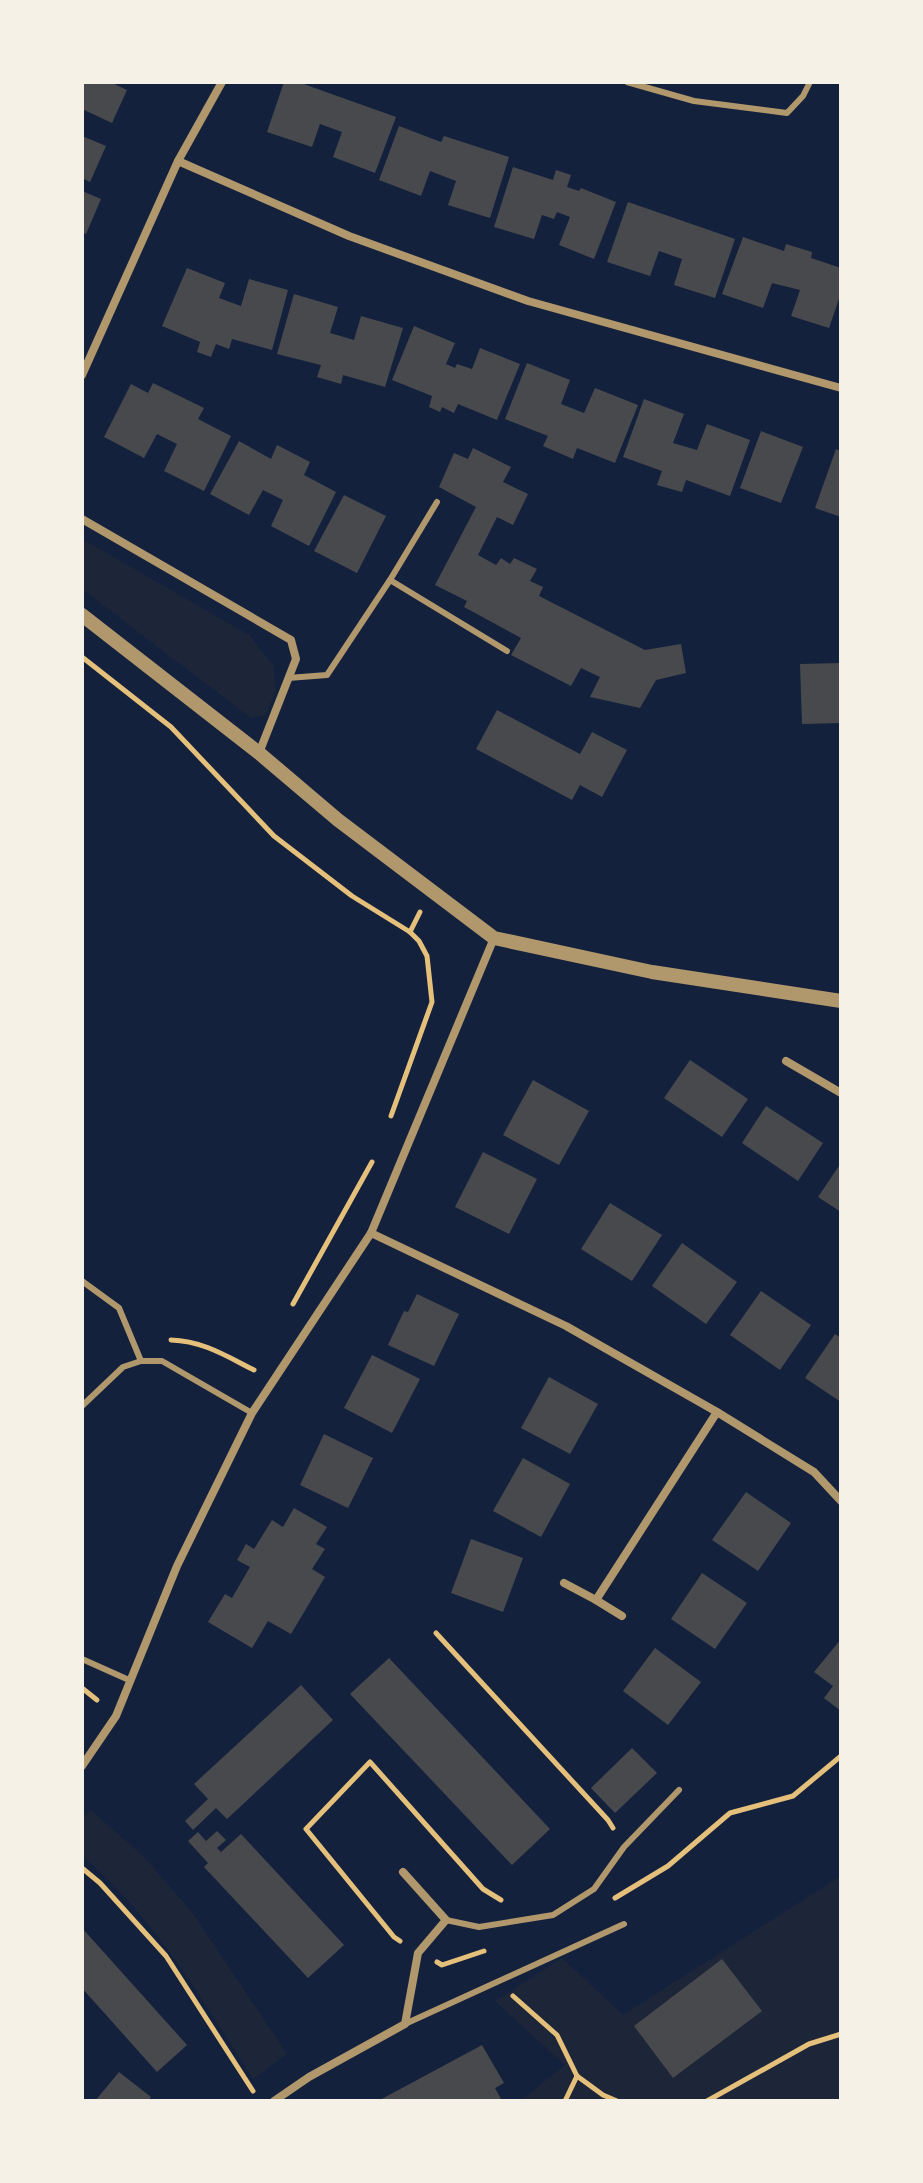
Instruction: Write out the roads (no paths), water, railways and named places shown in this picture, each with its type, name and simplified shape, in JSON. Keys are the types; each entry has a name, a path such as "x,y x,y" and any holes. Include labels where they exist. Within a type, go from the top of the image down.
{"street":[{"path":"82,375 178,161 222,82"},
{"path":"178,161 349,236 528,301 841,388"},
{"path":"82,519 291,640 296,659 259,753"},
{"path":"82,615 259,753 338,820 494,938 652,972 841,1001"},
{"path":"82,1766 116,1716 177,1566 252,1413 371,1233 494,938"},
{"path":"786,1061 841,1093"},
{"path":"371,1233 566,1326 717,1412 814,1472 841,1501"},
{"path":"596,1600 717,1412"},
{"path":"564,1583 622,1616"},
{"path":"274,2101 309,2077 405,2024 418,1953 446,1920 403,1872"}],"lane":[{"path":"627,82 694,101 787,113 803,96 810,82"},
{"path":"288,678 327,675 437,502"},
{"path":"390,580 507,651"},
{"path":"82,1281 119,1308 141,1361"},
{"path":"82,1406 123,1367 141,1361 162,1361 252,1413"},
{"path":"82,1659 129,1680"},
{"path":"446,1920 479,1927 553,1915 594,1889 624,1847 679,1790"},
{"path":"405,2024 624,1924"}]}
